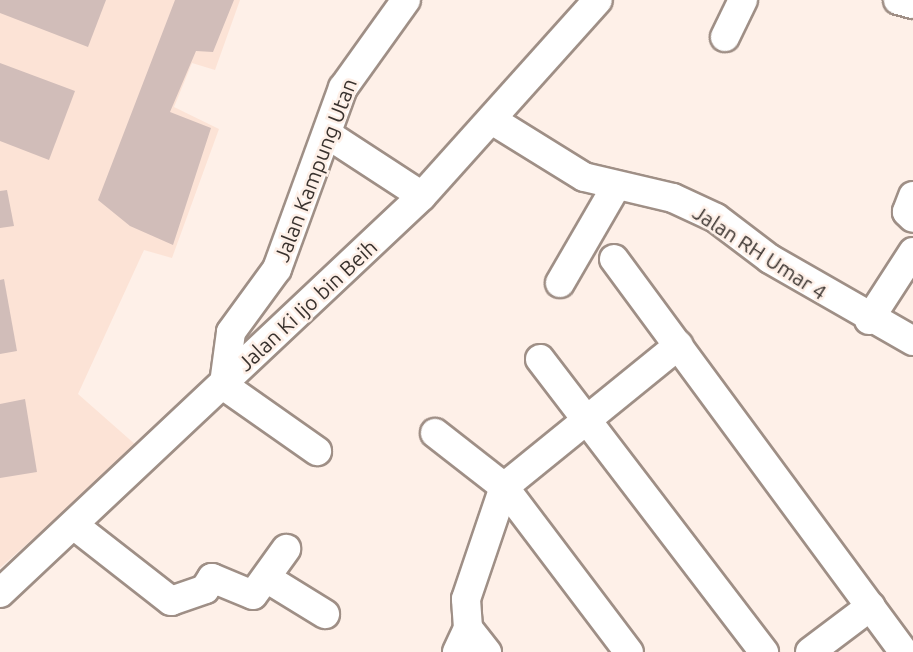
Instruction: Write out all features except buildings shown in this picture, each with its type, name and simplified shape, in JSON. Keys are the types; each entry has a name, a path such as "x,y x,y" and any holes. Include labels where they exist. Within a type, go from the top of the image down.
{"street":[{"name":"Jalan Kampung Utan","path":"223,384 231,332 277,269 352,71 387,33 406,0"},
{"name":"Jalan Ki Ijo bin Beih","path":"0,593 75,526 422,196 598,0"},
{"path":"725,37 743,0"},
{"path":"898,0 913,4"},
{"name":"Jalan RH Umar 4","path":"492,120 556,164 615,188 673,198 716,218 770,259 869,320 913,341"},
{"path":"327,134 422,196"},
{"path":"560,283 615,188"},
{"path":"913,195 906,212 913,218"},
{"path":"869,320 913,252"},
{"path":"614,259 904,652"},
{"path":"487,652 463,640 466,599 504,487 679,345"},
{"path":"540,359 764,652"},
{"path":"223,384 317,451"},
{"path":"436,433 504,487 629,652"},
{"path":"75,526 171,601 205,589 212,578 253,595 268,579 286,549"},
{"path":"268,579 325,614"},
{"path":"810,652 871,606"}],"shaded area":[{"path":"0,0 240,0 215,70 192,63 174,107 219,129 172,258 144,250 78,394 137,446 0,568"}]}
